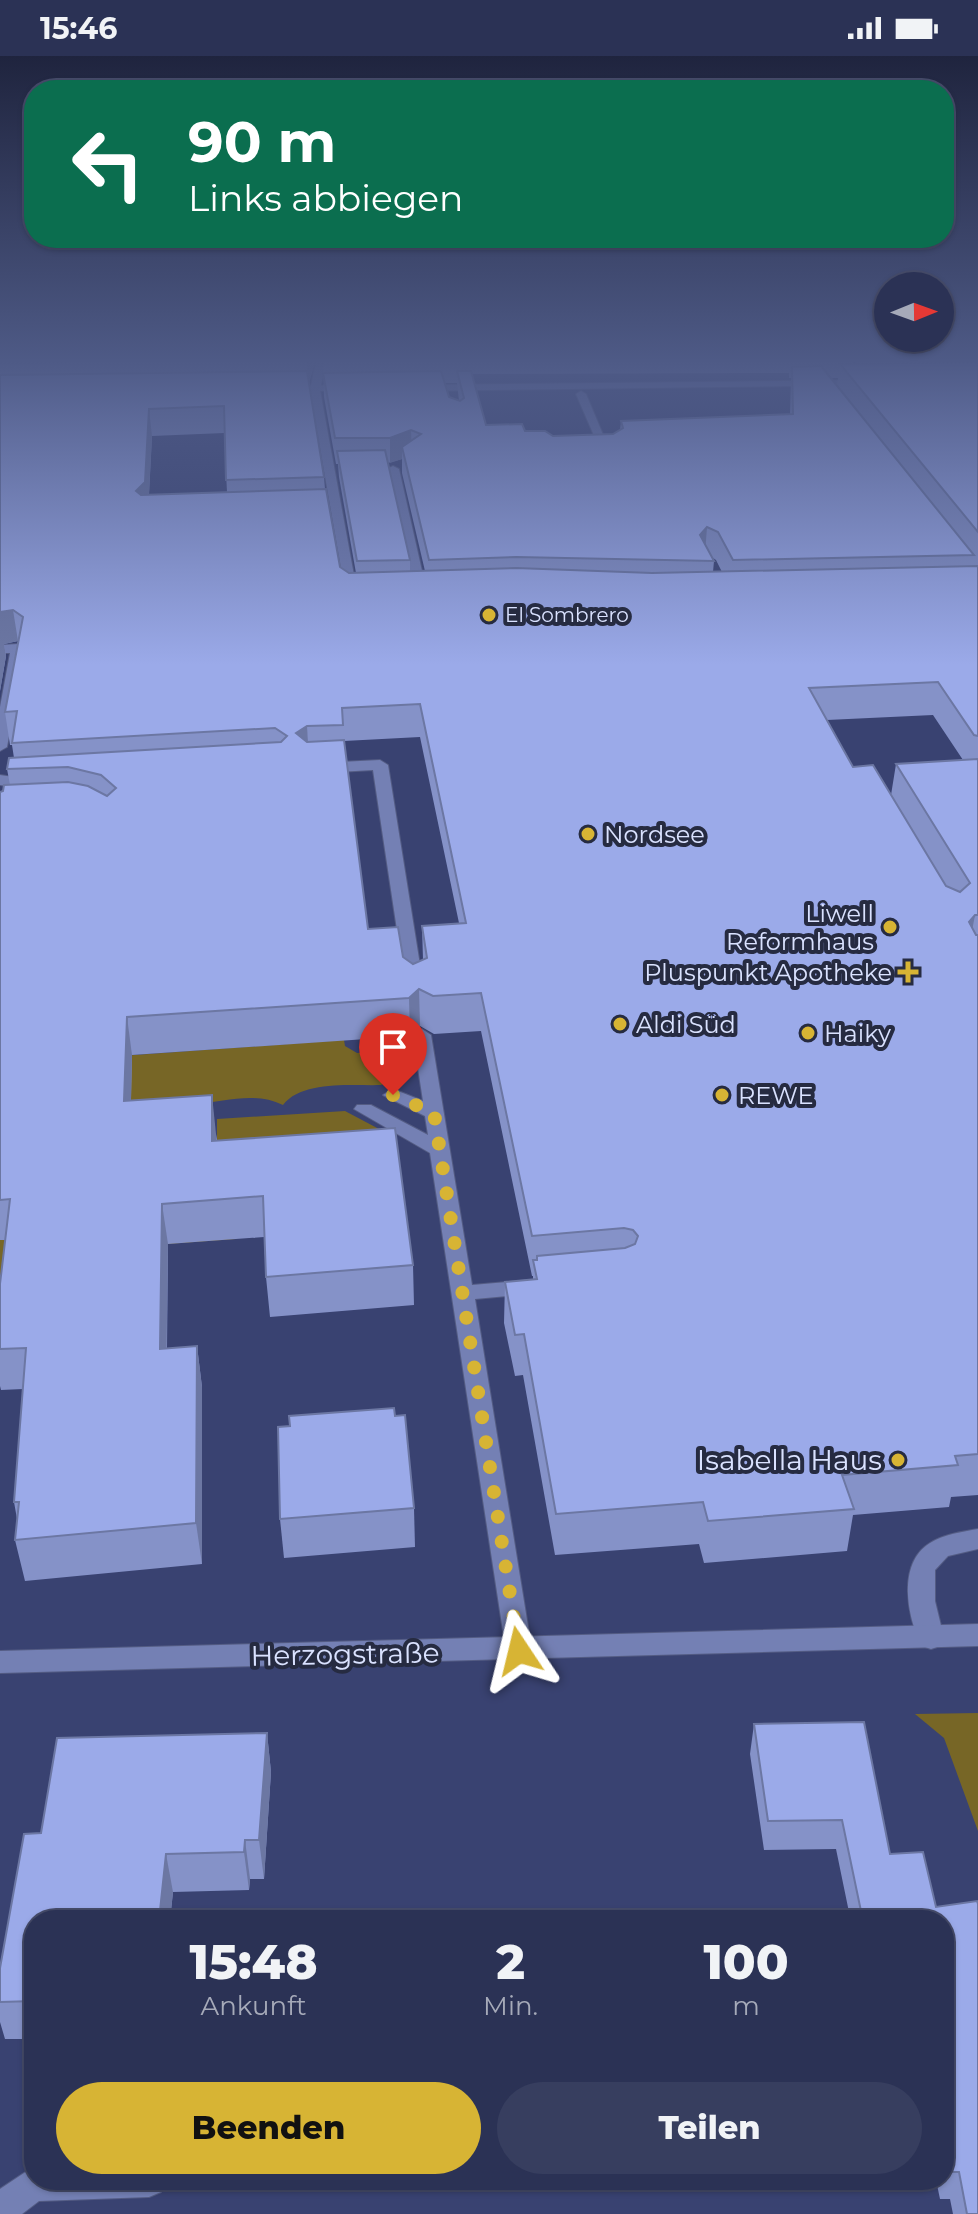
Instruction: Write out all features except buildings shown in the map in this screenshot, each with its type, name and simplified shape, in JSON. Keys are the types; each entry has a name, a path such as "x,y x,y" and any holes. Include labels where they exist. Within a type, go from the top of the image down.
{"street":[{"path":"333,463 337,511 357,596"},
{"path":"392,468 414,594 436,593"},
{"path":"323,512 337,511"},
{"path":"0,649 18,648 0,747"},
{"path":"309,768 380,765 416,994"},
{"path":"0,780 21,786 51,784"},
{"path":"422,1035 519,1651"},
{"path":"393,1095 434,1113"},
{"path":"364,1109 440,1150"},
{"path":"463,1293 549,1285"},
{"path":"931,1638 918,1593 924,1563 944,1546 978,1539"},
{"name":"Herzogstraße","path":"0,1662 519,1651 978,1635"},
{"path":"0,2210 25,2190"}],"shaded area":[{"path":"344,1040 345,1046 357,1053 386,1051 389,1081 381,1085 315,1088 302,1091 283,1105 261,1099 239,1098 187,1105 130,1106 121,1056"},
{"path":"345,1111 396,1138 394,1149 236,1239 15,1255 0,1362 0,1240 217,1172 217,1119"},
{"path":"978,1713 978,1831 944,1738 915,1714"}],"place":[{"name":"El Sombrero","path":"489,615"},
{"name":"Nordsee","path":"588,834"},
{"name":"Liwell Reformhaus","path":"890,927"},
{"name":"Pluspunkt Apotheke","path":"908,972"},
{"name":"Aldi Süd","path":"620,1024"},
{"name":"Haiky","path":"808,1033"},
{"name":"REWE","path":"722,1095"},
{"name":"Isabella Haus","path":"898,1460"}],"route":[{"path":"393,1095 434,1113 519,1651"}]}
